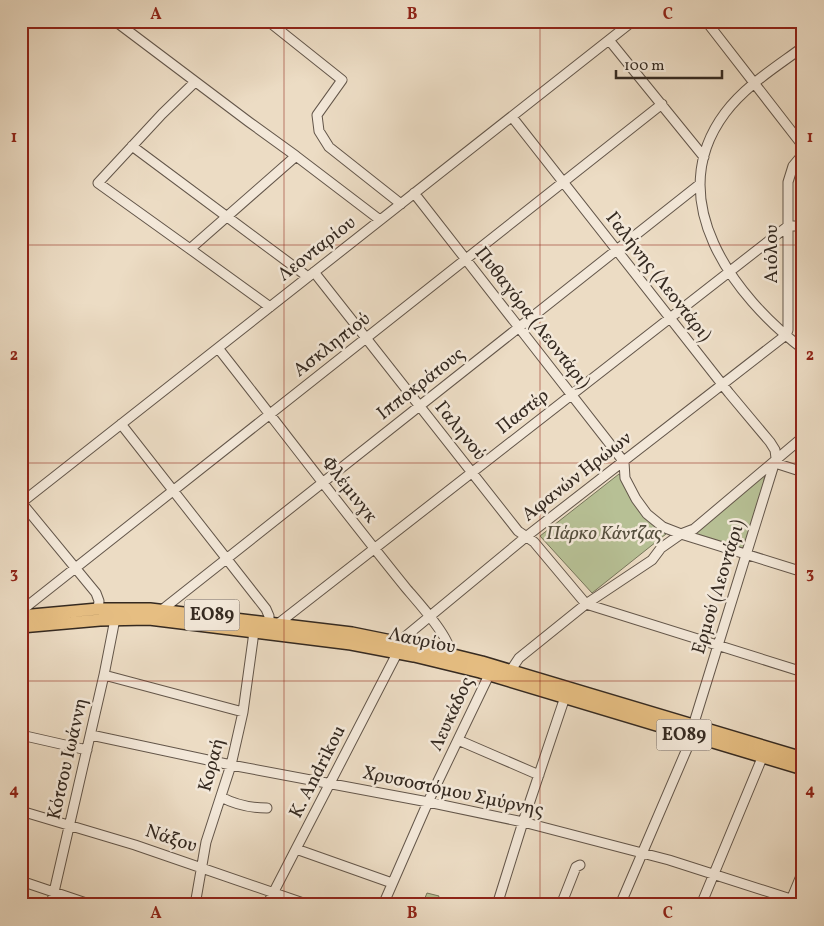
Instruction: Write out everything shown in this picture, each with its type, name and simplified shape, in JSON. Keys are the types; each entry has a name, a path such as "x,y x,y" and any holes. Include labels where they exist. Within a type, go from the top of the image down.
{"main road":[{"name":"Λαυρίου","path":"21,616 133,608 352,633 489,675 566,693 693,731 803,758"},
{"name":"Λαυρίου","path":"21,626 115,619 160,620 351,644 450,653 511,670 566,693"},
{"name":"Λαυρίου","path":"693,731 762,758 803,769"}],"street":[{"path":"115,21 380,220"},
{"path":"268,21 342,80 317,115 319,131 329,146 401,204"},
{"name":"Λεονταρίου","path":"21,503 609,40 623,24 634,21"},
{"path":"706,21 803,146"},
{"path":"609,40 704,158"},
{"path":"803,46 754,84 734,103 721,119 704,158 700,184 706,224 715,248 729,272 755,304 803,350"},
{"path":"196,82 98,183 270,307"},
{"name":"Ασκληπιού","path":"21,611 662,104"},
{"name":"Γαλήνης (Λεοντάρι)","path":"512,117 770,442 774,450 775,461"},
{"name":"Γαληνού","path":"132,146 227,218 311,275 367,338 518,531 534,542 586,604"},
{"name":"Αιόλου","path":"786,335 788,330 789,176 793,166 803,154"},
{"path":"190,249 296,156"},
{"name":"Ιπποκράτους","path":"163,610 700,184"},
{"name":"Πυθαγόρα (Λεοντάρι)","path":"414,193 624,462"},
{"path":"788,226 803,226"},
{"name":"Παστέρ","path":"274,623 374,549 788,226"},
{"name":"Αφανών Ηρώων","path":"400,648 406,636 527,536 786,335"},
{"name":"Φλέμινγκ","path":"218,348 374,549 429,616 449,644 450,653"},
{"path":"121,424 227,558 274,623"},
{"path":"511,670 519,658 586,604 652,560 661,548 681,534 694,529 803,437"},
{"path":"775,461 803,472"},
{"name":"Ερμού (Λεοντάρι)","path":"620,905 693,731 775,461"},
{"path":"624,462 625,478 636,500 647,514 663,527 803,572"},
{"path":"21,503 96,593 99,601 98,609"},
{"path":"586,604 803,672"},
{"name":"Κότσου Ιωάννη","path":"51,905 115,619"},
{"name":"Κοραή","path":"195,905 206,842 231,765 242,712 254,632"},
{"name":"K. Andrikou","path":"267,905 400,648"},
{"path":"104,675 242,712"},
{"name":"Λευκάδος","path":"383,905 428,802 489,675"},
{"path":"497,905 566,693"},
{"path":"21,735 87,750"},
{"name":"Χρυσοστόμου Σμύρνης","path":"90,735 231,765 523,822 643,853 803,903"},
{"path":"458,740 539,775"},
{"path":"701,905 762,758"},
{"path":"220,797 246,806 267,808"},
{"name":"Νάξου","path":"21,811 202,866 308,905"},
{"path":"296,849 392,883"},
{"path":"561,905 576,867 580,865"},
{"path":"790,900 803,871"},
{"path":"21,880 92,905"}],"green space":[{"path":"765,473 762,496 746,551 686,531"},
{"name":"Πάρκο Κάντζας","path":"619,474 666,534 592,593 540,536"},
{"path":"427,893 439,896 436,905 422,905"}]}
